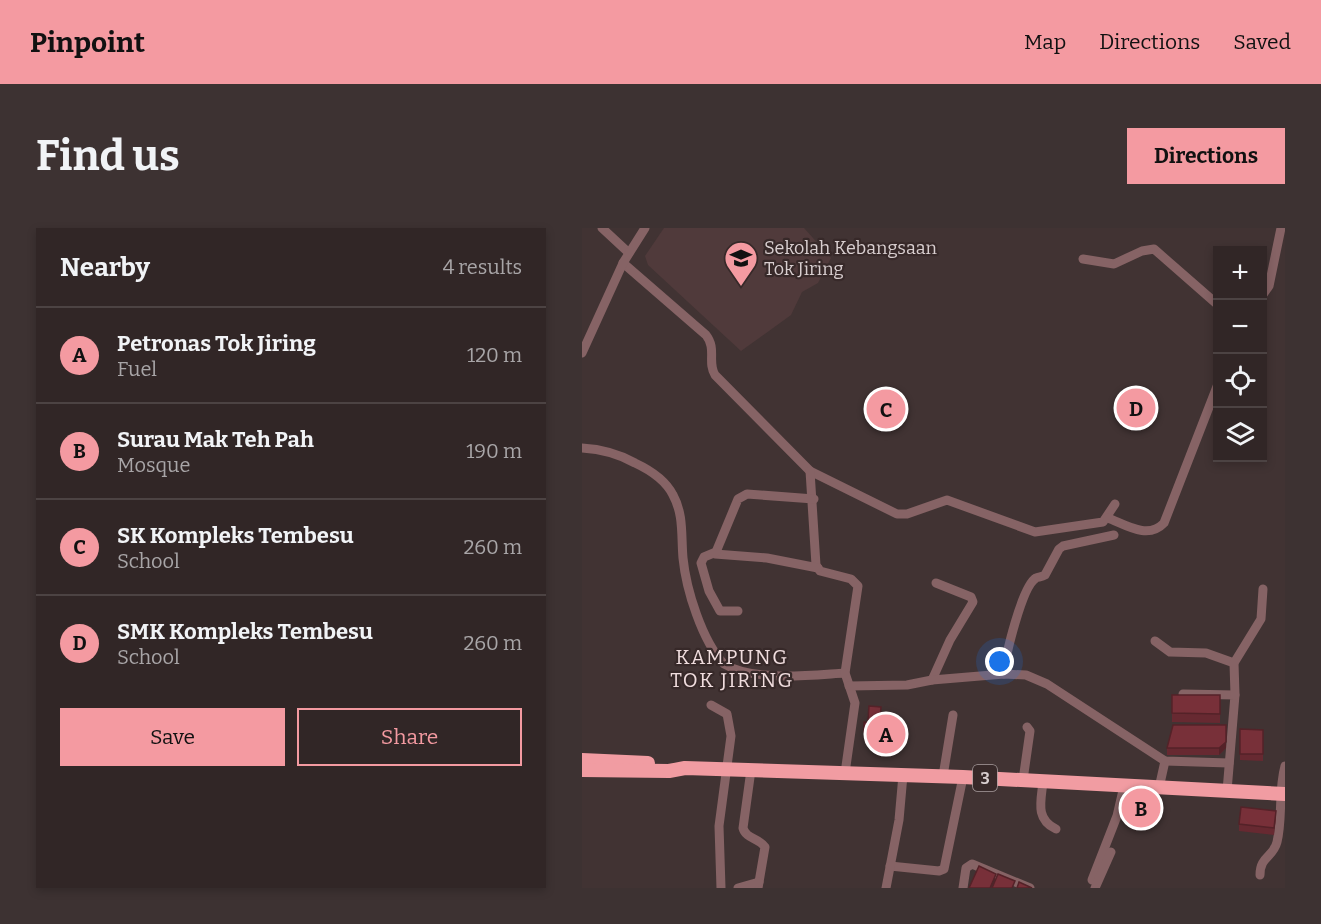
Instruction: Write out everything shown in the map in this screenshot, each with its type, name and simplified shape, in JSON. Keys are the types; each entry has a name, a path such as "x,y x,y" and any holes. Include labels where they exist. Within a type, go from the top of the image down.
{"highway":[{"name":"3","path":"582,760 668,763 685,768"},
{"name":"3","path":"582,770 669,771 685,768 943,776 1282,794"}],"street":[{"path":"602,228 629,253"},
{"path":"582,353 629,253 645,228"},
{"path":"1267,289 1281,228"},
{"path":"1083,259 1114,264 1142,251 1154,249 1213,301"},
{"path":"624,263 706,335 713,347 711,369 715,375 810,471 897,514 907,514 947,500 1035,532 1098,523 1108,518 1115,504"},
{"path":"1108,518 1144,532 1157,529 1164,523 1213,397"},
{"path":"582,448 596,448 629,459 657,476 673,494 682,521 688,587 698,617 724,664 759,673 781,675 845,673"},
{"path":"810,471 818,568"},
{"path":"715,554 740,496 747,494 814,499"},
{"path":"1004,674 1005,653 1025,596 1034,580 1045,575 1059,549 1114,536"},
{"path":"738,611 721,612 709,591 702,561 706,555 767,558 818,568 824,573 851,579 858,586 845,673 855,703 845,773"},
{"path":"932,680 954,632 973,602 971,597 936,583"},
{"path":"1227,792 1235,694 1234,663 1256,632 1261,619 1263,589"},
{"path":"1155,641 1170,652 1206,653 1234,663"},
{"path":"849,686 907,685 932,680 1004,674 1026,675 1040,679 1165,761 1229,763"},
{"path":"1184,694 1235,694"},
{"path":"711,705 728,717 731,730 718,835 720,888"},
{"path":"943,776 953,715"},
{"path":"1023,780 1023,762 1030,731 1027,727"},
{"path":"1159,788 1165,761"},
{"path":"1260,875 1261,862 1276,843 1285,766"},
{"path":"738,888 759,885 765,847 747,835 743,828 751,770"},
{"path":"886,888 900,813 903,775"},
{"path":"890,866 939,871 944,869 963,777"},
{"path":"1043,782 1040,814 1048,825 1056,829"},
{"path":"1093,884 1117,816 1124,786"},
{"path":"1093,884 1111,852"},
{"path":"963,888 966,868 972,864 1030,888"}],"shaded area":[{"name":"Sekolah Kebangsaan Tok Jiring","path":"664,228 804,228 831,258 818,283 802,292 791,315 741,351 648,265 645,256"}],"building":[{"path":"1172,695 1220,695 1220,714 1172,713"},
{"path":"869,706 881,707 880,721 868,720"},
{"path":"864,722 892,724 891,733 864,732"},
{"path":"1173,725 1226,725 1226,742 1219,748 1167,748"},
{"path":"1240,729 1263,730 1263,754 1240,754"},
{"path":"1133,793 1151,797 1149,806 1131,802"},
{"path":"1241,807 1276,811 1274,828 1239,824"},
{"path":"979,866 996,874 990,888 969,888"},
{"path":"998,874 1015,881 1012,888 992,888"},
{"path":"1019,882 1032,888 1017,888"}],"place":[{"name":"Sekolah Kebangsaan Tok Jiring","path":"741,287"},
{"name":"SMK Kompleks Tembesu","path":"1136,408"},
{"name":"SK Kompleks Tembesu","path":"886,409"},
{"name":"Petronas Tok Jiring","path":"886,734"},
{"name":"Surau Mak Teh Pah","path":"1141,808"}],"district":[{"name":"KAMPUNG TOK JIRING","path":"732,668"}]}
